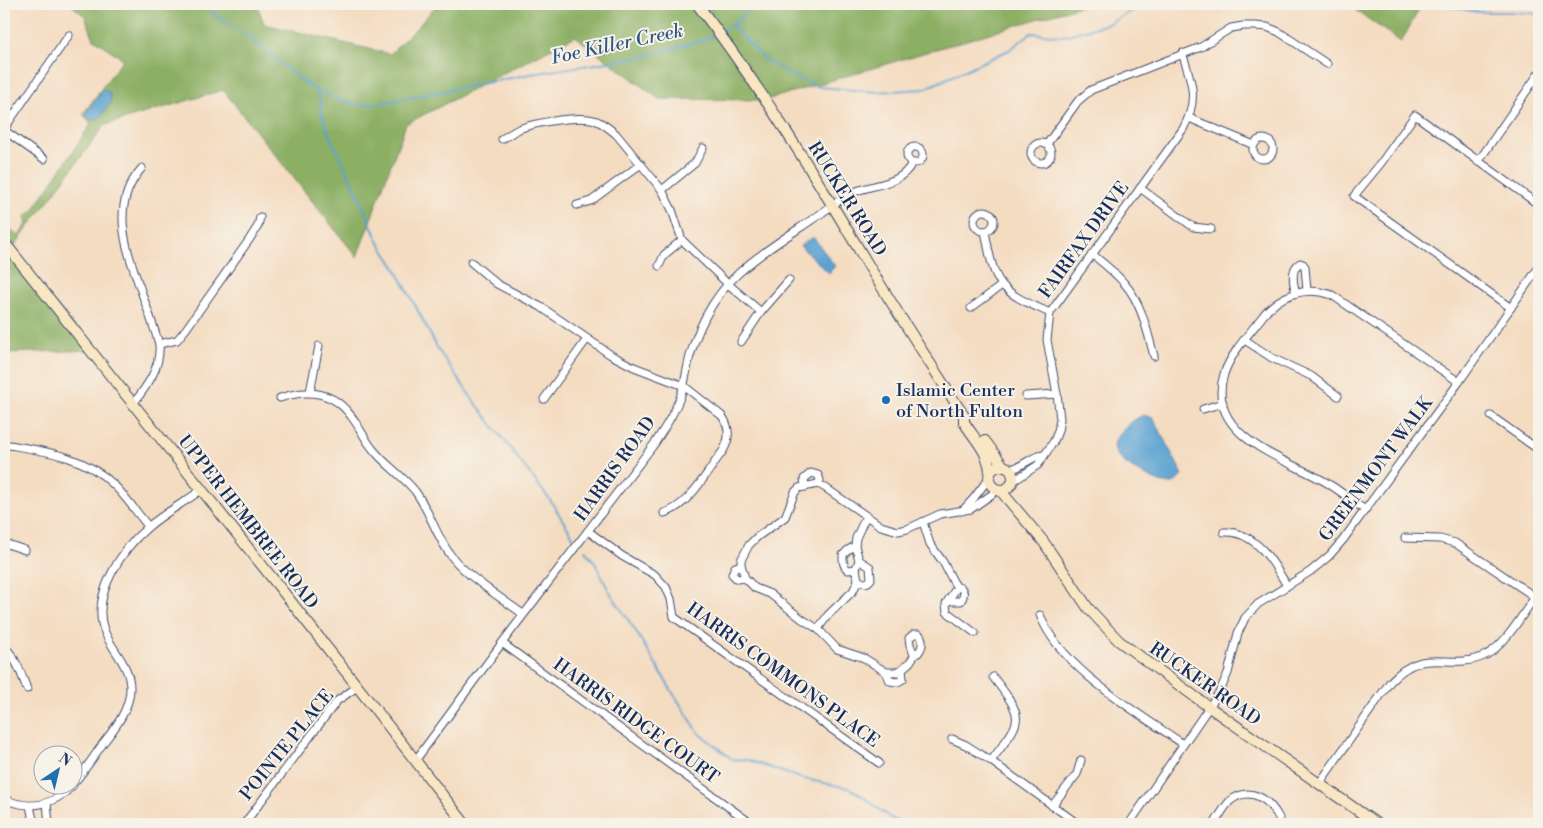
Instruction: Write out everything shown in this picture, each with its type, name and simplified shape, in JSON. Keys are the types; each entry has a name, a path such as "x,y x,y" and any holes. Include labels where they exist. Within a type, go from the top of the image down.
{"main road":[{"name":"RUCKER ROAD","path":"697,4 764,98 964,416 970,420 1006,468"},
{"name":"UPPER HEMBREE ROAD","path":"4,242 465,824"},
{"name":"RUCKER ROAD","path":"964,416 964,422 986,453 990,464 989,476"},
{"path":"996,468 1006,468 1012,474 1012,483 1006,489 999,490 992,486 989,476 996,468"},
{"name":"RUCKER ROAD","path":"1012,483 1017,499 1038,527 1043,541"},
{"name":"RUCKER ROAD","path":"999,490 1043,541 1088,608 1132,652 1377,824"}],"street":[{"path":"1047,144 1078,101 1091,90 1201,47 1231,28 1267,27 1279,32 1327,64"},
{"path":"44,159 4,129 69,35"},
{"name":"FAIRFAX DRIVE","path":"1012,483 1038,465 1054,441 1058,431 1060,419 1058,394 1047,340 1050,313 1189,118 1193,104 1193,89 1182,53"},
{"path":"1478,162 1539,73"},
{"path":"1511,308 1354,196 1381,163 1415,115 1539,205"},
{"path":"502,139 519,129 540,123 578,118 596,120 616,134 662,190 672,210 682,240 728,284 761,312"},
{"path":"1189,118 1254,145"},
{"path":"662,190 695,163 703,148"},
{"name":"HARRIS ROAD","path":"415,761 523,614 655,443 672,417 684,386 697,335 707,313 728,284 747,265 833,205 852,193 886,184 903,175 912,163"},
{"path":"576,205 592,201 641,164"},
{"path":"133,404 148,385 159,360 159,344 128,252 123,226 126,192 142,168"},
{"path":"1140,188 1193,227 1210,229"},
{"path":"159,344 177,340 186,329 249,240 258,226 260,217"},
{"path":"985,231 992,266 1002,285 1018,299 1050,313"},
{"path":"659,266 664,255 682,240"},
{"path":"1092,254 1116,274 1132,294 1141,312 1154,356"},
{"path":"471,262 497,284 541,307 587,339 634,367 684,386 722,416 727,427 728,439 723,451 684,502 676,509 664,513"},
{"path":"1296,293 1294,270 1296,265 1300,263 1304,264 1305,267 1308,291"},
{"name":"GREENMONT WALK","path":"1129,824 1220,691 1228,673 1238,633 1245,618 1258,604 1311,571 1329,556 1343,540 1459,382 1539,267"},
{"path":"741,342 761,312 789,280"},
{"path":"971,308 1002,285"},
{"path":"1365,510 1324,481 1245,438 1231,423 1223,404 1222,387 1225,371 1245,340 1271,306 1282,298 1308,291 1324,292 1340,299 1459,382"},
{"path":"544,399 587,339"},
{"path":"1245,340 1272,358 1311,376 1338,396"},
{"path":"310,392 319,346"},
{"path":"280,398 295,393 310,392 330,397 346,410 373,450 416,492 441,542 452,558 523,614"},
{"path":"1026,396 1058,394"},
{"path":"1203,409 1223,404"},
{"path":"1491,416 1539,450"},
{"path":"4,444 62,455 84,464 114,485 148,526"},
{"path":"1006,468 1018,467 1035,456 1043,455"},
{"path":"805,487 804,478 811,473 819,477 818,484"},
{"path":"962,511 974,498 989,476"},
{"path":"916,653 902,669 903,679 896,683 890,681 886,672 864,658 837,649 818,628 802,619 770,594 755,588 745,578 737,579 732,574 735,567 741,566 743,555 749,545 785,516 795,492 799,488 818,484 881,526 898,531 940,514 975,507 982,500 999,490"},
{"path":"82,771 120,720 129,700 128,672 123,660 104,630 100,617 100,603 105,586 134,540 148,526 201,490"},
{"path":"818,628 842,600 853,591 858,580 856,570 859,560 856,546 858,532 866,516"},
{"path":"923,522 930,544 957,587 963,590 964,596 958,602 949,599 946,604 947,612 975,633"},
{"name":"HARRIS COMMONS PLACE","path":"588,531 622,556 655,575 666,587 671,599 674,617 879,763"},
{"path":"1224,532 1240,535 1260,548 1273,562 1287,586"},
{"path":"1319,784 1387,686 1399,673 1410,665 1423,661 1466,661 1487,654 1504,640 1537,594 1455,543 1440,539 1404,538"},
{"path":"4,543 25,550"},
{"path":"856,546 843,555 845,568 850,571 856,570"},
{"path":"858,580 868,583 872,574 870,567 859,560"},
{"path":"1040,615 1045,628 1084,674 1183,744"},
{"name":"HARRIS RIDGE COURT","path":"502,642 752,824"},
{"path":"4,646 18,665 27,689"},
{"path":"991,762 1014,731 1017,721 1017,712 1013,703 994,677"},
{"name":"POINTE PLACE","path":"244,824 336,700 357,687"},
{"path":"952,739 966,745 1078,824"},
{"path":"1052,806 1077,774 1081,760"},
{"path":"1214,824 1229,802 1248,794 1259,797 1272,805 1279,818"},
{"path":"4,799 15,804 30,806 47,803 60,796"},
{"path":"47,803 49,824"},
{"path":"30,806 34,824"}],"green space":[{"path":"70,4 257,4 264,24 390,54 437,4 1087,4 766,100 659,99 575,36 406,124 357,257 223,90 105,125 9,253 96,350 4,353 4,221 18,237 27,224 25,216 32,212 91,124 83,114 123,59 94,39 85,16"},
{"path":"1347,4 1422,4 1401,42"}],"water":[{"path":"104,89 110,94 111,102 98,120 92,120 85,114"},
{"path":"814,238 835,266 829,273 800,246"},
{"path":"1144,415 1153,418 1183,475 1173,484 1153,479 1133,469 1116,454 1114,448 1118,435 1138,417"}],"waterway":[{"name":"Foe Killer Creek","path":"203,4 215,15 247,36 306,84 333,97 362,105 382,103 531,74 647,56 705,39 715,34"},
{"path":"732,25 751,8 759,4"},
{"name":"Foe Killer Creek","path":"721,31 732,25 765,60 797,78 820,87 876,92 924,89 1009,50 1031,33 1064,36 1108,24 1144,4"},
{"name":"Foe Killer Creek","path":"1439,4 1476,12 1539,14"},
{"path":"316,90 321,102 321,112 330,136 378,241 395,267 439,351 471,397 550,500 574,538"},
{"path":"585,550 594,561 609,591 699,733 732,759 748,760 800,778 848,788 860,794 889,817 904,824"}],"place":[{"name":"Islamic Center of North Fulton","path":"886,400"}]}
